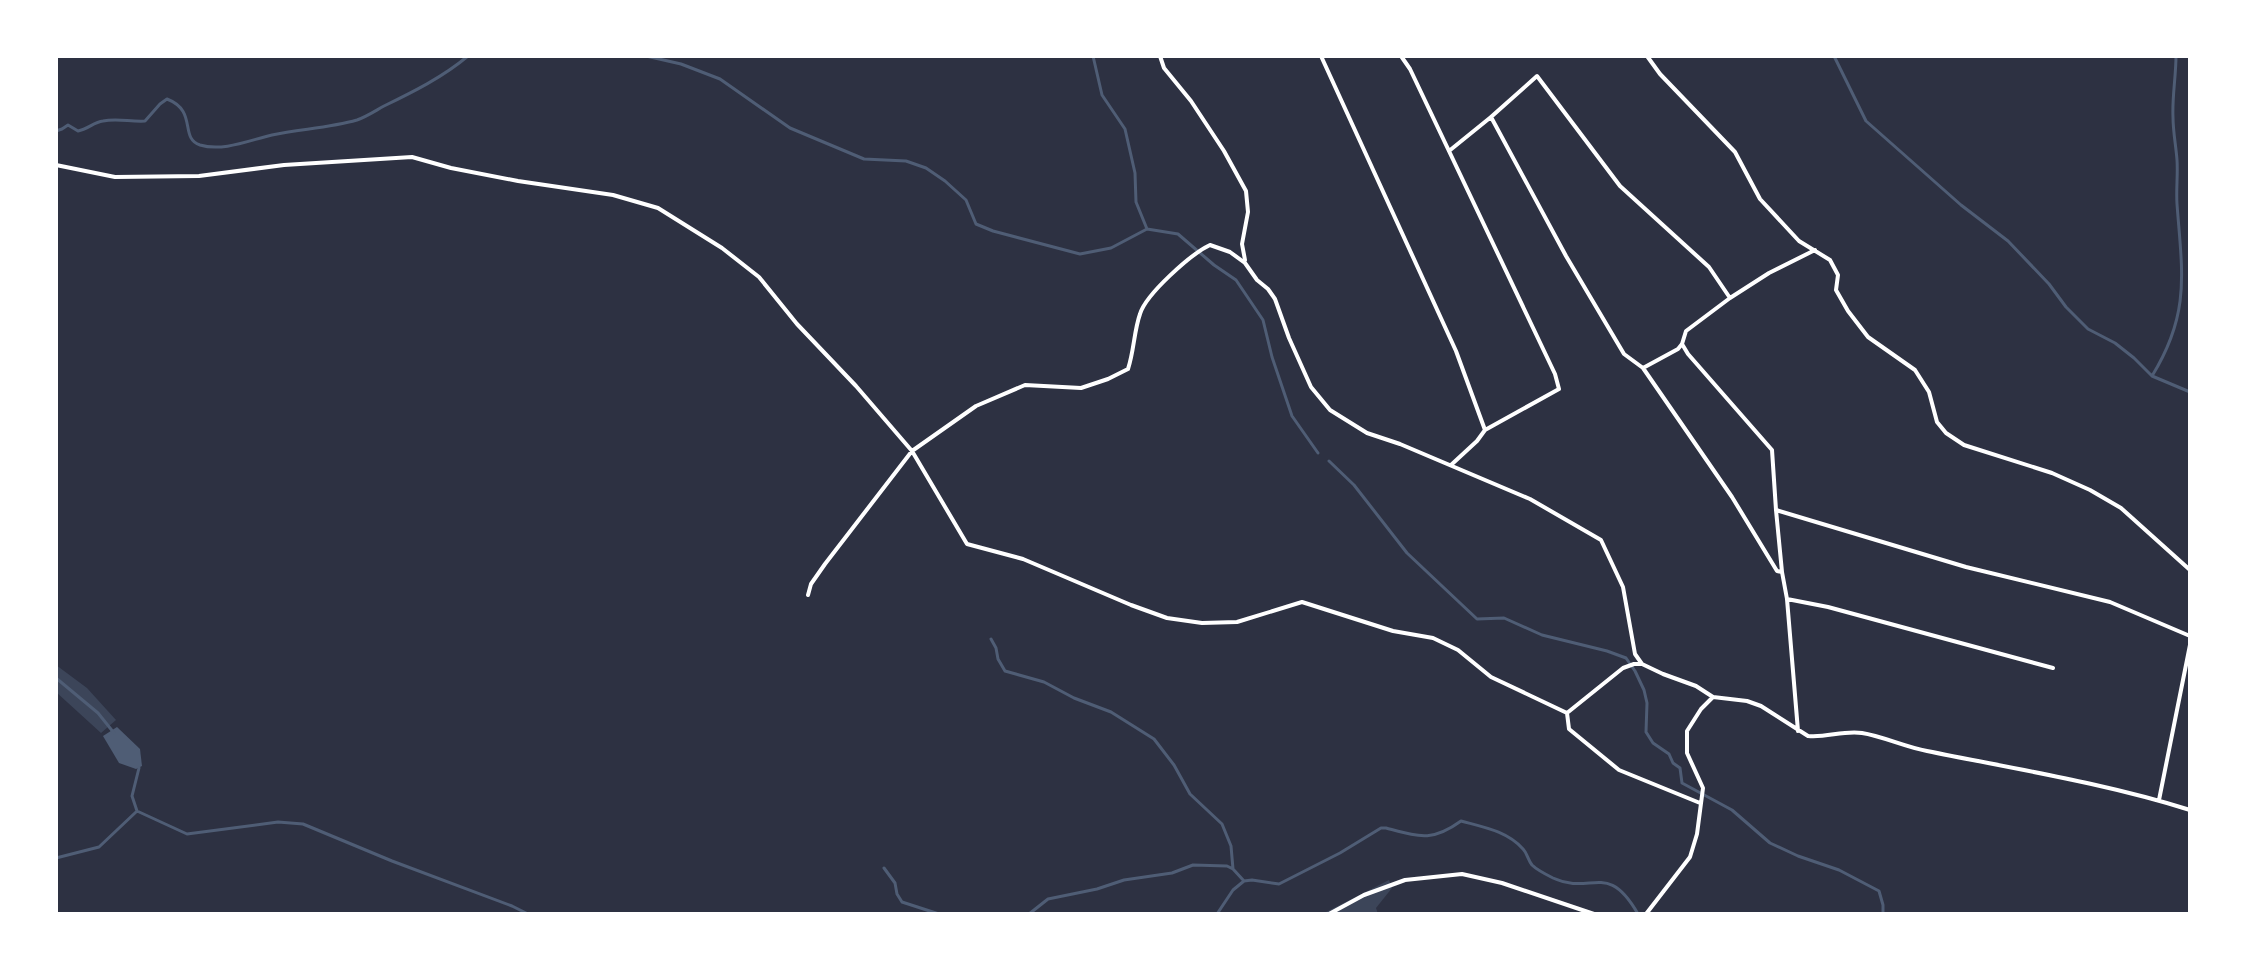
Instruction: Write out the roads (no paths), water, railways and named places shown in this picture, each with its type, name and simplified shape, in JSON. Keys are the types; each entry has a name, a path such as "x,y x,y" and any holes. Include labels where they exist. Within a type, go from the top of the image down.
{"street":[{"path":"1160,56 1164,68 1191,101 1246,191 1248,212 1242,244 1245,263"},
{"path":"1321,56 1456,351 1485,430"},
{"path":"1401,56 1410,69 1555,374 1559,389 1485,430 1451,465"},
{"path":"1647,56 1660,74 1735,152 1760,199 1799,241 1830,260 1838,275 1836,290 1848,311 1868,337 1915,370 1929,392 1937,422 1946,433 1964,445 2052,473 2090,490 2121,508 2190,570"},
{"path":"1449,151 1537,76 1620,186 1709,267 1730,298"},
{"path":"1491,117 1566,256 1624,354 1643,368 1732,497 1777,571 1782,572"},
{"path":"56,165 122,177 199,176 284,165 412,157 518,181 613,195 658,208 722,248 759,277 797,324 912,451 967,544 1023,559 1167,618 1229,623 1250,620 1302,602 1393,631 1433,638 1458,650 1491,677 1567,713"},
{"path":"808,595 811,584 825,564 912,451 976,406 1025,385 1081,388 1128,369 1140,311 1172,273 1210,245 1230,252 1245,263 1268,289 1311,387 1330,410 1367,433 1530,499 1601,540 1623,587 1635,654 1642,664"},
{"path":"1643,368 1678,349 1686,331 1730,298 1769,273 1815,250"},
{"path":"1682,344 1772,450 1798,731"},
{"path":"1776,510 1966,567 2110,602 2190,636"},
{"path":"1787,599 1841,610 2053,668"},
{"path":"2159,800 2190,645"},
{"path":"1567,713 1623,668 1642,664 1696,686 1713,697 1761,706 1808,736 1865,733 1911,748 2020,768 2190,810"},
{"path":"1646,914 1690,857 1701,818 1703,788 1687,753 1687,731 1713,697"},
{"path":"1567,713 1569,729 1619,770 1701,801"},
{"path":"1329,914 1354,899 1405,880 1462,874 1502,883 1594,914"}],"waterway":[{"path":"56,131 68,125 78,131 108,120 145,121 167,99 182,110 194,142 209,147 227,146 360,119 428,84 468,56"},
{"path":"646,56 681,64 720,79 790,128 864,159 906,161 926,168 966,200 976,224 993,231 1080,254 1111,248 1147,229 1178,234 1236,280 1263,320 1292,416 1318,453"},
{"path":"1093,56 1102,95 1125,129 1135,173 1136,202 1147,229"},
{"path":"1834,56 1866,121 1961,205 2008,241 2088,329 2115,343 2152,376 2190,392"},
{"path":"2152,376 2173,332 2181,292 2173,117 2176,56"},
{"path":"1329,461 1354,485 1407,553 1477,619 1504,618 1542,635 1626,658 1644,690 1646,732 1653,743 1669,754 1673,763 1680,768 1682,783 1732,810 1770,843 1839,870 1879,891 1883,914"},
{"path":"991,639 1005,671 1044,682 1111,712 1154,739 1174,765 1190,794 1222,824 1231,846 1233,869 1244,881"},
{"path":"56,678 98,713 114,733"},
{"path":"139,768 132,796 137,811 187,834 278,822 303,824 528,914"},
{"path":"56,858 99,847 136,812"},
{"path":"1217,914 1233,890 1244,881 1279,884 1381,828 1425,836 1442,832 1461,821 1510,838 1524,851 1532,865 1553,878 1578,884 1598,882 1617,888 1638,914"},
{"path":"1029,914 1048,899 1124,880 1172,873 1193,865 1233,869"},
{"path":"884,868 895,883 902,902 939,914"}]}
